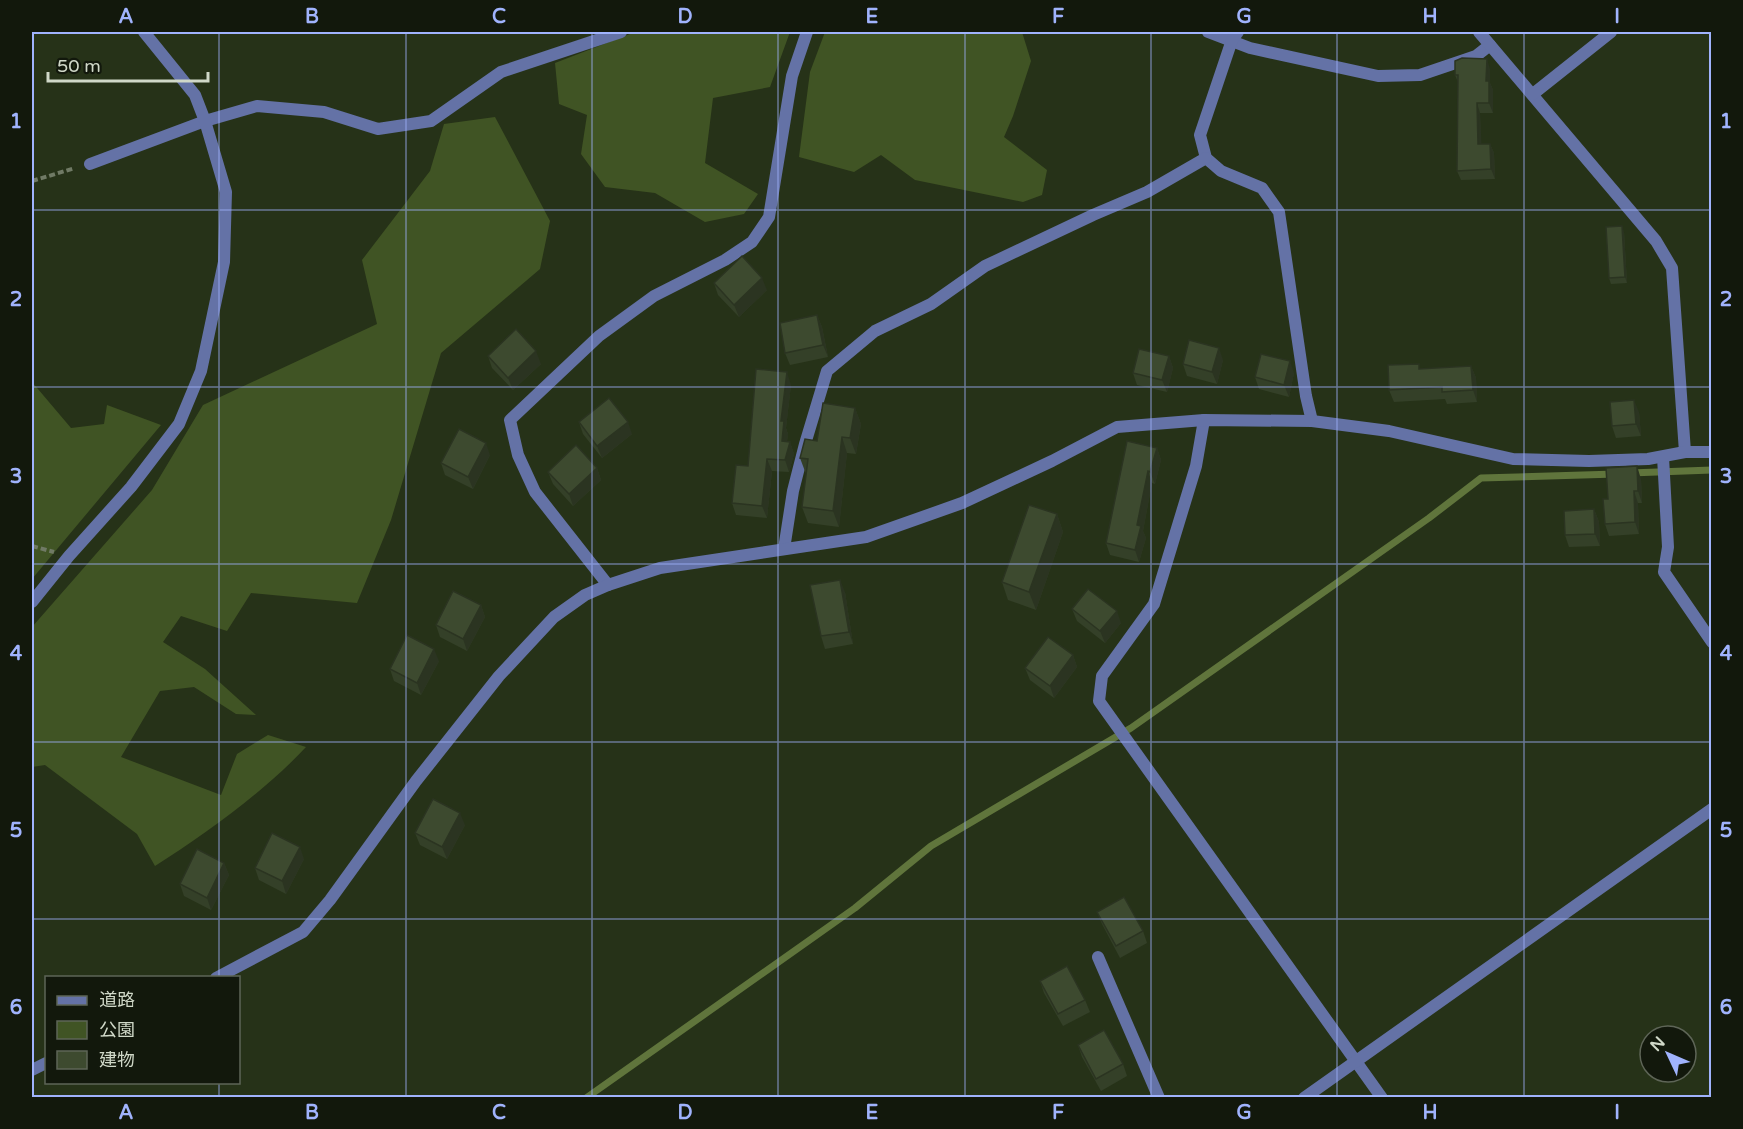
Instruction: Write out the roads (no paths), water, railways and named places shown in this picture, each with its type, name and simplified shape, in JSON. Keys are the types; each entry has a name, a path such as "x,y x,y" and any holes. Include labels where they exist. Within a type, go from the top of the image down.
{"street":[{"path":"32,602 131,487 179,424 201,371 224,262 226,192 205,121 195,95 144,32"},
{"path":"90,164 205,121 257,106 324,112 378,129 431,121 501,72 621,32"},
{"path":"608,585 535,492 518,455 510,420 599,336 654,296 725,260 752,242 769,217 792,76 807,32"},
{"path":"1208,32 1235,36 1250,48 1378,76 1420,75 1476,56 1490,45"},
{"path":"1479,32 1656,241 1672,268 1684,452"},
{"path":"1533,94 1611,32"},
{"path":"1235,36 1200,135 1206,158 1221,171 1262,188 1279,212 1306,396 1312,421"},
{"path":"783,549 793,490 827,371 874,331 931,304 985,266 1147,192 1206,158"},
{"path":"220,976 303,932 330,900 416,781 499,676 554,617 585,596 608,585 660,568 866,537 962,503 1052,461 1117,427 1204,420 1312,421 1389,431 1513,459 1589,461 1663,457 1684,452 1712,452"},
{"path":"1204,420 1196,466 1154,604 1102,676 1099,701 1382,1098"},
{"path":"1663,457 1668,547 1664,572 1712,642"},
{"path":"1304,1098 1712,809"},
{"path":"1098,957 1159,1098"}],"waterway":[{"path":"1630,473 1712,470"},
{"path":"586,1098 855,908 931,846 1131,728 1429,518 1481,478 1616,474"}]}
